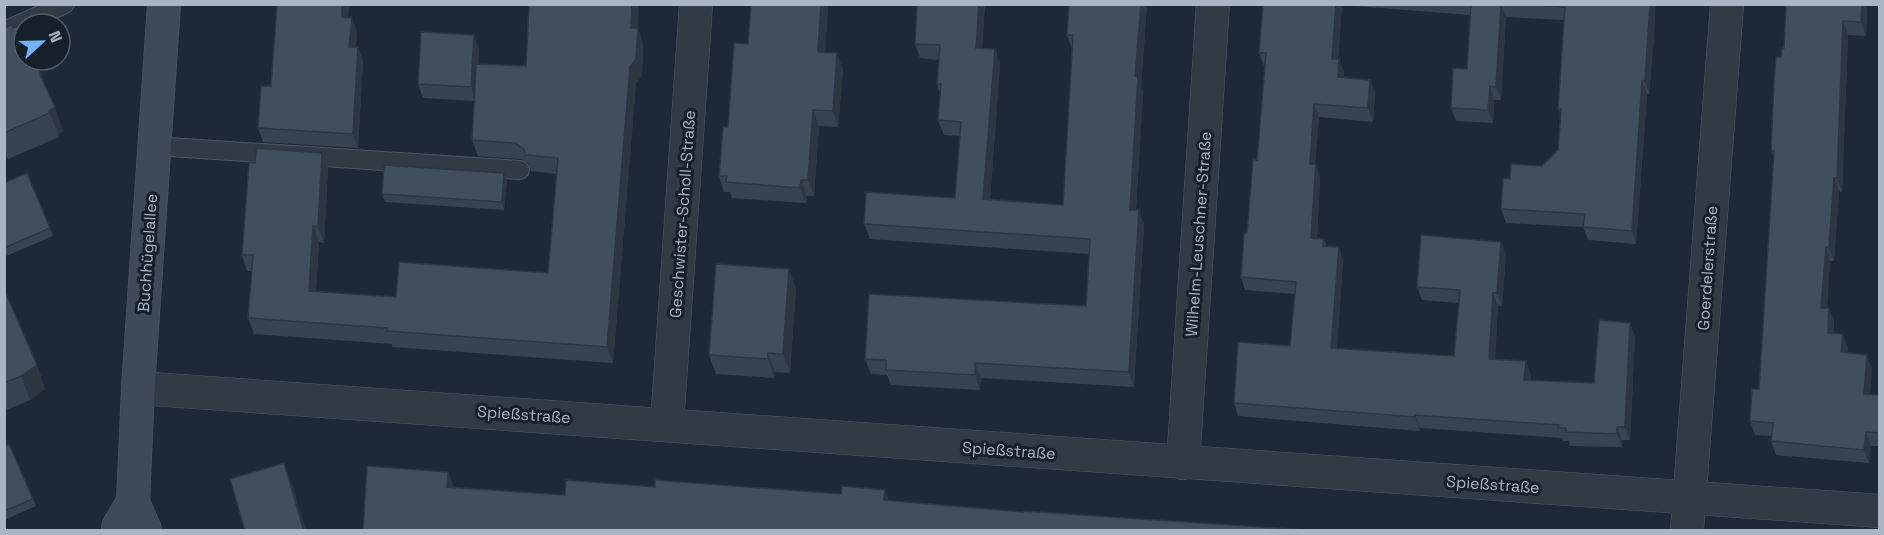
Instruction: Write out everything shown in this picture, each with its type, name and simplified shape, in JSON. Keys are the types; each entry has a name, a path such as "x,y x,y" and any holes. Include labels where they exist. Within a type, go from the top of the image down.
{"street":[{"name":"Buchhügelallee","path":"118,531 118,527 139,516 138,388 164,4"},
{"name":"Geschwister-Scholl-Straße","path":"667,424 696,4"},
{"name":"Wilhelm-Leuschner-Straße","path":"1183,463 1213,4"},
{"name":"Goerdelerstraße","path":"1687,531 1726,4"},
{"name":"Spießstraße","path":"138,388 1880,511"}],"lane":[{"path":"4,31 65,4"},
{"path":"154,146 520,170"}],"building":[{"path":"277,4 342,4 342,17 352,18 349,47 358,47 353,134 258,128 261,86 271,86"},
{"path":"529,4 632,4 631,28 638,28 636,59 630,67 607,347 248,318 253,255 242,255 249,162 255,163 256,148 322,153 318,227 313,226 309,291 396,297 399,262 548,273 558,158 525,155 524,149 515,143 472,140 476,64 526,66"},
{"path":"751,4 821,4 818,52 837,53 833,111 813,110 808,180 801,180 800,188 726,182 727,176 719,176 723,127 728,127 734,43 748,44"},
{"path":"917,4 979,4 976,48 995,49 983,199 1063,205 1073,35 1067,35 1069,4 1141,4 1135,76 1138,77 1130,210 1139,210 1129,372 975,363 975,375 886,370 886,360 865,359 869,294 1086,306 1090,239 864,224 866,192 955,198 961,122 938,120 941,84 937,84 940,45 915,44"},
{"path":"1263,4 1336,4 1332,59 1339,59 1338,77 1370,80 1368,108 1314,104 1310,164 1316,164 1311,238 1324,239 1323,246 1339,247 1331,348 1454,356 1460,290 1417,287 1421,235 1501,242 1497,293 1493,293 1489,359 1526,361 1524,380 1594,383 1599,320 1630,323 1625,427 1617,427 1617,434 1566,432 1566,428 1558,428 1559,425 1234,403 1238,342 1290,346 1296,282 1241,277 1253,159 1257,160 1266,53 1259,53"},
{"path":"1471,4 1501,4 1496,87 1490,86 1488,110 1451,108 1453,68 1467,69"},
{"path":"1516,4 1650,4 1645,81 1642,81 1632,231 1583,227 1585,214 1501,209 1503,178 1510,179 1511,164 1542,166 1558,150 1561,109 1558,109 1565,7"},
{"path":"1786,4 1862,4 1861,22 1843,21 1837,178 1834,178 1829,247 1826,247 1821,308 1829,308 1828,333 1843,334 1841,352 1867,355 1864,394 1880,395 1880,433 1866,432 1864,450 1771,441 1773,423 1750,421 1752,389 1759,389 1774,151 1771,150 1774,81 1776,57 1781,57 1782,48 1784,48"},
{"path":"12,25 12,72 40,72 55,107 49,111 50,113 4,133 4,28"},
{"path":"421,32 474,35 471,87 418,84"},
{"path":"384,165 504,173 502,202 382,194"},
{"path":"27,173 50,228 4,248 4,183"},
{"path":"716,264 789,269 783,354 768,353 768,359 709,355"},
{"path":"4,289 37,365 21,376 4,383"},
{"path":"9,444 33,499 4,511 4,446"},
{"path":"284,463 304,531 245,531 230,479"},
{"path":"367,466 448,472 447,487 565,495 566,480 655,487 655,480 841,494 842,486 885,490 884,500 1023,512 1322,531 363,531"}]}
